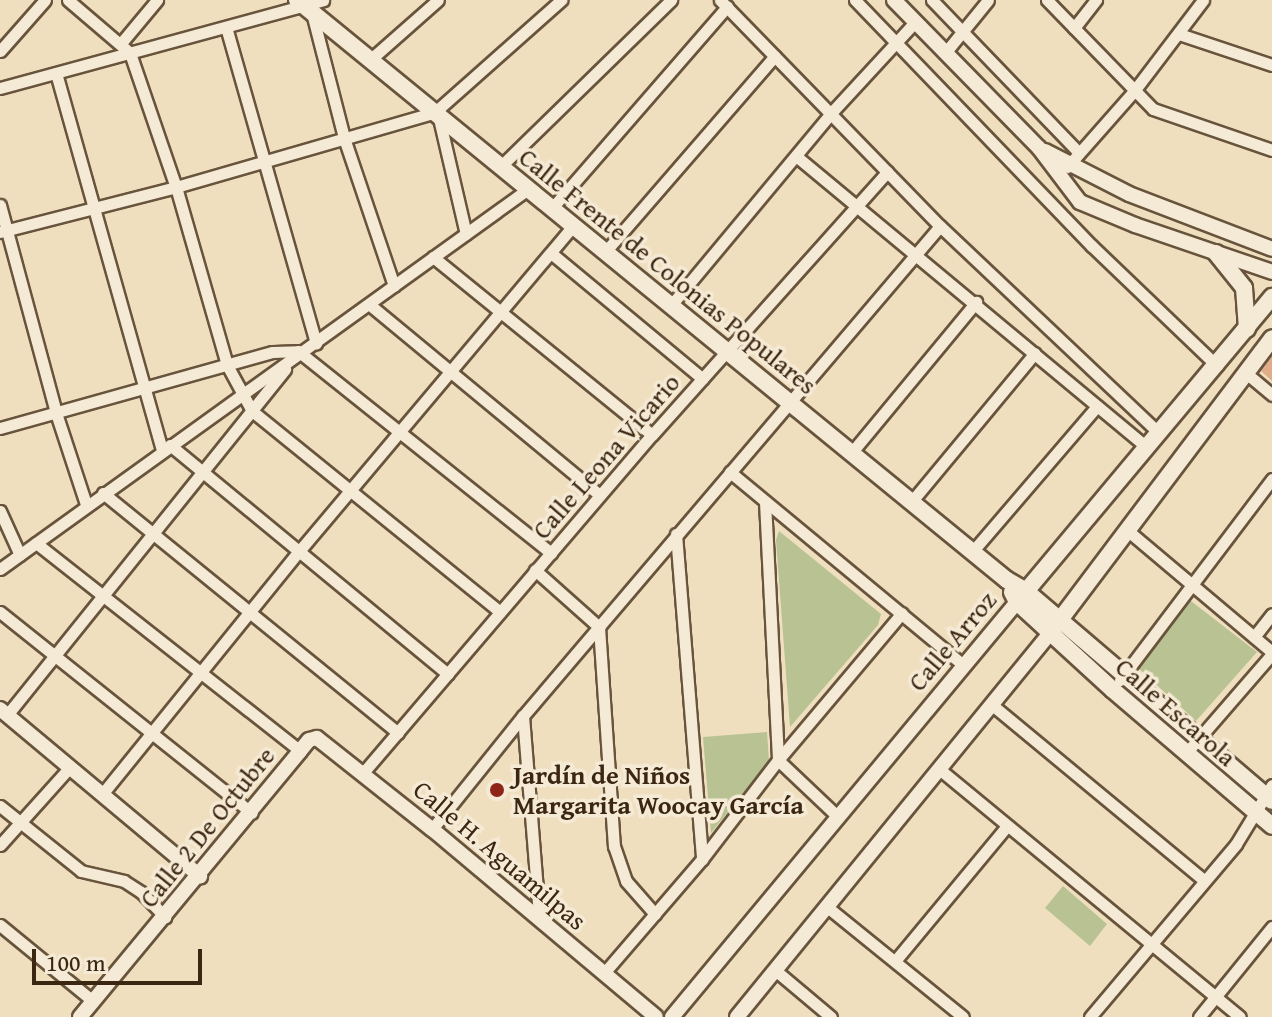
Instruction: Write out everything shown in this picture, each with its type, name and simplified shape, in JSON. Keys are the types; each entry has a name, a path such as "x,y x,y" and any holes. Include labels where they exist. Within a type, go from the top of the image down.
{"main road":[{"name":"Calle Frente de Colonias Populares","path":"307,4 573,226 912,501 1007,580 1055,626"},
{"path":"1216,253 1244,288 1247,329"},
{"name":"Calle Arroz","path":"1021,596 1272,297"},
{"path":"1055,626 1272,338"},
{"name":"Calle Escarola","path":"1055,626 1124,674 1198,738 1270,794"},
{"name":"Calle Escarola","path":"1055,626 1113,690 1272,826"}],"street":[{"path":"0,51 45,0"},
{"path":"68,0 122,42 130,53 176,187 227,365 252,411 500,612"},
{"path":"122,42 157,0"},
{"path":"371,59 438,0"},
{"path":"3,231 176,187 437,113 561,0"},
{"path":"501,166 671,0"},
{"path":"855,0 1092,246 1217,366"},
{"path":"894,0 1039,148 1129,194 1272,249"},
{"path":"932,0 963,33 1070,164 1088,207 1272,272"},
{"path":"945,53 988,0"},
{"path":"1047,0 1134,91 1161,113 1272,150"},
{"path":"1074,28 1096,0"},
{"path":"1070,164 1134,91 1203,0"},
{"path":"552,208 724,3 940,226 1159,433"},
{"path":"0,88 307,4 344,138 394,286"},
{"path":"672,304 831,113 915,22"},
{"path":"226,27 316,343"},
{"path":"1179,34 1272,65"},
{"path":"605,252 775,56"},
{"path":"56,73 144,390 166,448 204,472 448,674"},
{"path":"437,113 466,234"},
{"path":"796,156 976,302 1147,447"},
{"name":"Calle Leona Vicario","path":"362,774 652,435 887,172"},
{"path":"0,569 86,504 370,305 528,189"},
{"path":"0,205 3,231 86,504"},
{"path":"103,793 300,550 401,434 573,226"},
{"path":"432,829 676,534 940,226"},
{"path":"551,253 703,379"},
{"path":"433,257 652,435"},
{"path":"852,452 976,302"},
{"path":"370,305 600,495"},
{"path":"0,428 273,352 297,356 551,553"},
{"path":"912,501 1035,353"},
{"path":"200,876 4,712 54,656 297,356"},
{"path":"1246,373 1272,395"},
{"path":"972,552 1097,406"},
{"path":"730,472 963,665"},
{"path":"1113,690 1272,479"},
{"path":"103,493 398,733"},
{"path":"765,502 778,760 836,815"},
{"path":"0,511 20,555"},
{"path":"1127,530 1272,653 1187,752"},
{"path":"676,534 702,859"},
{"path":"36,543 200,673 304,746"},
{"path":"535,570 599,627 614,846 626,881 655,914"},
{"name":"Calle Arroz","path":"672,1017 836,815 1021,596"},
{"path":"0,612 252,813"},
{"path":"604,973 702,859 778,760 902,613"},
{"path":"1254,637 1272,614"},
{"path":"737,1017 1055,626"},
{"path":"991,704 1204,880"},
{"path":"523,716 539,917"},
{"name":"Calle H. Aguamilpas","path":"304,746 317,738 539,917 656,1017"},
{"name":"Calle 2 De Octubre","path":"80,1017 200,876 304,746"},
{"path":"0,845 70,767"},
{"path":"938,768 1240,1017"},
{"path":"1090,1017 1236,844 1270,794"},
{"path":"0,806 81,871 133,887 165,917"},
{"path":"895,961 1007,826"},
{"path":"826,906 963,1017"},
{"path":"0,925 93,1001"},
{"path":"1199,1017 1272,927"},
{"path":"775,970 831,1017"}],"green space":[{"path":"779,531 881,614 878,625 790,727 776,540"},
{"path":"1187,598 1257,652 1196,721 1137,667"},
{"path":"767,732 769,761 711,833 703,737"},
{"path":"1063,886 1107,924 1090,946 1045,908"}],"building":[{"path":"1272,356 1272,381 1261,371"}],"place":[{"name":"Jardín de Niños Margarita Woocay García","path":"497,790"}]}
